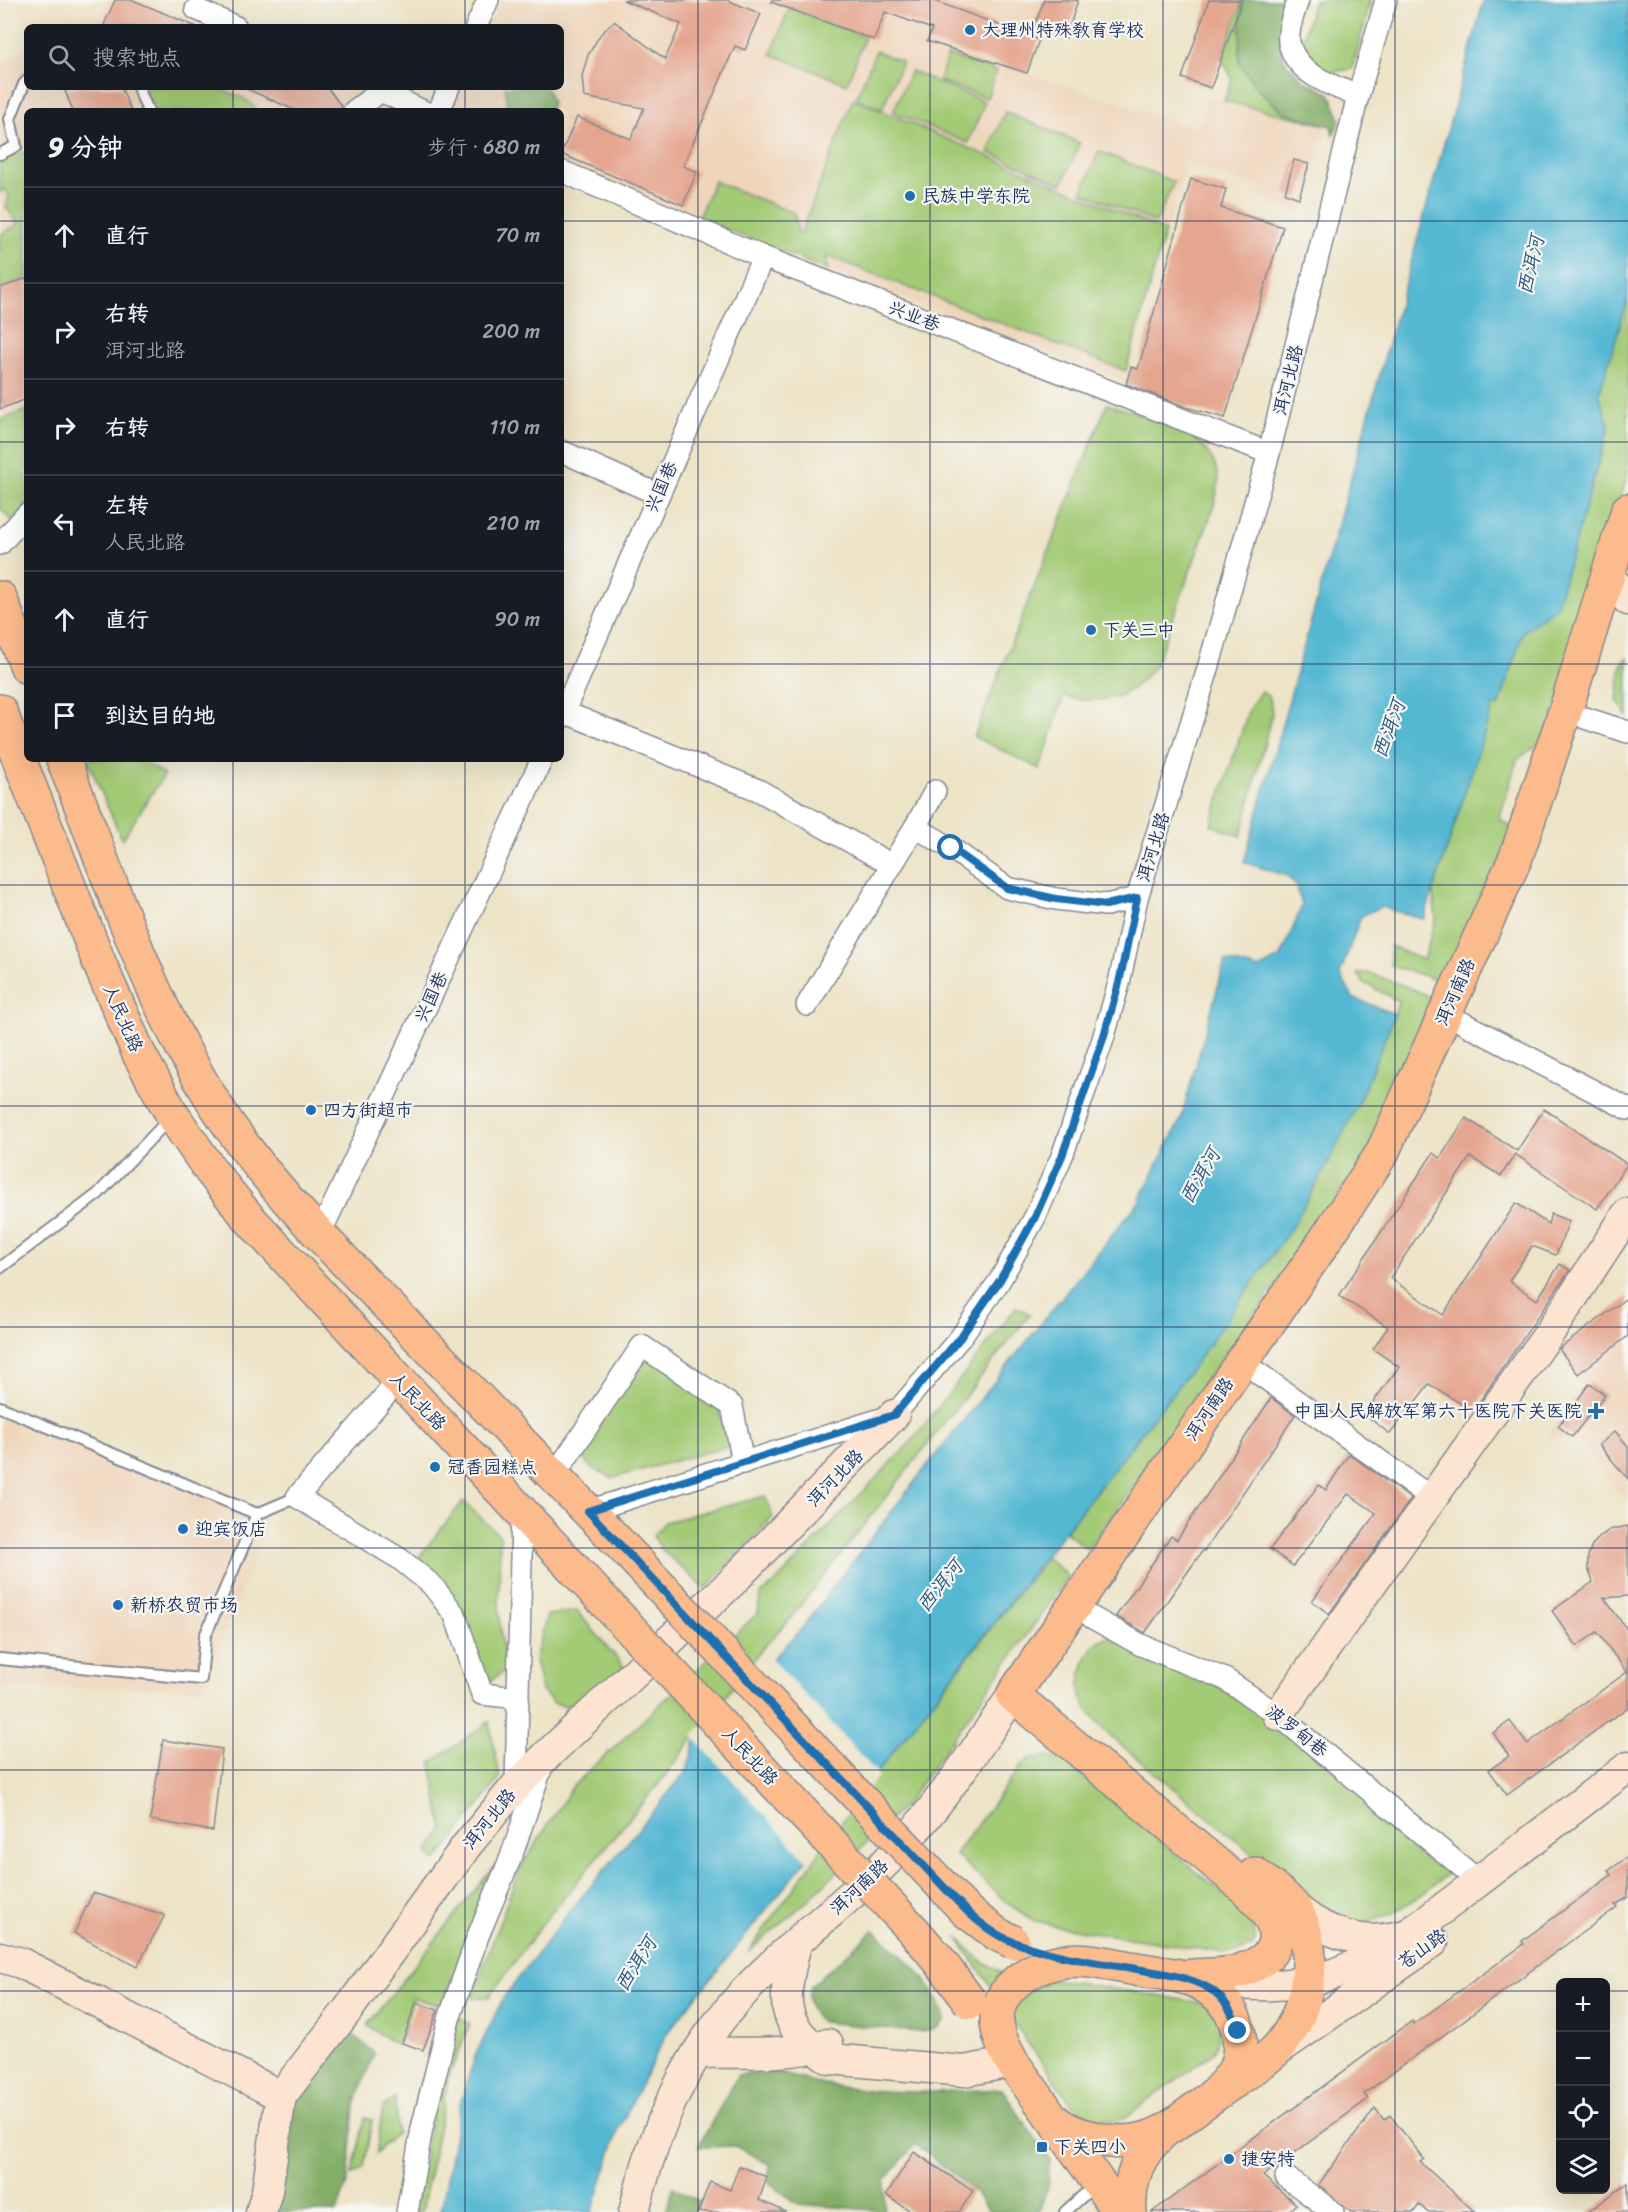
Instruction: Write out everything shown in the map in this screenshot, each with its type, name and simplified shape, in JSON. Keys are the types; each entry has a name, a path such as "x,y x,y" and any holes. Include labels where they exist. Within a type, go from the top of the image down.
{"main road":[{"name":"洱河南路","path":"655,2212 664,2174 678,2134 703,2083 714,2028 745,1991 868,1880 910,1836 1091,1617 1352,1237 1400,1163 1534,864 1585,718 1622,587 1628,510"},
{"name":"洱河南路","path":"634,2212 644,2169 663,2117 710,2052 745,2022 788,1977 863,1912 920,1857 958,1810 1026,1694 1382,1153 1515,857 1563,721 1622,587"},
{"path":"0,598 24,659"},
{"name":"人民北路","path":"0,711 111,991 140,1054 173,1116 211,1171 247,1216 921,1939 970,2001 1012,2062"},
{"path":"64,762 148,974 186,1054 239,1139 279,1189 320,1234 623,1547 958,1902 982,1924 1013,1942 1083,1960 1253,1986 1285,1986 1330,1976 1366,1960 1424,1923"},
{"path":"1278,1714 1548,1335 1628,1214"},
{"name":"洱河北路","path":"261,2212 267,2191 281,2096 347,2011 467,1845 516,1786 546,1755 731,1583 894,1415"},
{"path":"1026,1694 1324,1928 1341,1935 1380,1940 1399,1936 1424,1923"},
{"path":"1026,1694 1244,1887 1270,1916 1276,1930 1276,1939 1270,1952 1262,1960 1233,1972 1184,1977"},
{"name":"苍山路","path":"1424,1923 1628,1767"},
{"name":"苍山路","path":"1210,2098 1428,1945 1628,1793"},
{"path":"1266,2059 1280,2045 1295,2021 1307,1982 1307,1945 1299,1916 1292,1905"},
{"path":"796,1943 785,1996 789,2013 801,2034 814,2048 830,2059 964,2071 1012,2062"},
{"path":"0,1957 21,1963 281,2096"},
{"path":"1083,1960 1065,1960 1044,1966 1023,1977 1005,1993 999,2007 997,2023 1001,2041 1012,2062 1119,2212"},
{"path":"1054,2121 1081,2134 1114,2142 1141,2141 1163,2132 1210,2098 1224,2084 1234,2069 1239,2054 1238,2031 1233,2017 1221,1998 1210,1989 1184,1977"},
{"path":"710,2052 778,2052 814,2048"},
{"path":"1130,2212 1130,2193 1136,2167 1146,2148 1163,2132"}],"street":[{"path":"477,24 488,0"},
{"path":"1298,0 1291,22 1289,43 1299,62 1317,79 1358,96"},
{"name":"洱河北路","path":"894,1415 960,1338 1000,1280 1035,1217 1062,1156 1103,1039 1119,983 1137,898 1207,672 1269,453 1358,96 1386,0"},
{"path":"196,9 229,24"},
{"path":"357,108 375,90"},
{"path":"378,90 417,108"},
{"path":"440,108 449,90"},
{"name":"兴业巷","path":"564,172 763,258 1269,453"},
{"name":"兴国巷","path":"564,710 657,494 763,258"},
{"path":"564,452 657,494"},
{"path":"0,544 24,517"},
{"path":"564,716 758,790 892,865"},
{"path":"1585,718 1628,732"},
{"name":"兴国巷","path":"320,1234 541,762"},
{"path":"807,1005 935,791"},
{"path":"915,827 951,848 1007,888 1056,899 1106,905 1137,898"},
{"path":"1463,1023 1628,1109"},
{"path":"554,1476 642,1346 732,1406 743,1463"},
{"path":"1258,1373 1433,1499"},
{"path":"399,1380 297,1497 400,1559 432,1585 455,1615 482,1694 518,1698"},
{"path":"588,1511 894,1415"},
{"path":"516,1786 522,1512"},
{"name":"波罗甸巷","path":"1091,1617 1141,1645 1225,1679 1278,1714 1479,1881"},
{"path":"407,2212 422,2128 449,2019 478,1936 511,1857 546,1755"},
{"path":"1286,2177 1333,2212"}],"lane":[{"path":"16,146 10,119 24,84"},
{"path":"139,90 147,108"},
{"path":"0,154 16,146 24,148"},
{"path":"0,1268 98,1194 173,1116"},
{"path":"0,1407 257,1514"},
{"path":"0,1659 201,1679 205,1636 257,1514 297,1497"},
{"path":"1065,2212 1098,2182"}],"shaded area":[{"path":"111,0 146,0 202,24 56,24 67,16 102,16"},
{"name":"民族中学东院","path":"501,0 1047,0 1039,40 1027,73 1198,129 1208,96 1326,125 1302,212 1273,205 1257,187 1186,164 1123,380 827,270 564,163 564,108 455,108 452,100 457,90 564,90 564,24 489,24"},
{"path":"24,48 24,90 354,90 365,95 354,108 24,108 24,507 1,509 0,66"},
{"name":"中国人民解放军第六十医院下关医院","path":"1628,1297 1628,1505 1582,1444 1547,1436 1582,1387 1556,1353"},
{"name":"新桥农贸市场","path":"0,1415 268,1522 203,1688 0,1688"}],"green space":[{"path":"1242,0 1239,62 1257,89 1284,112 1326,125 1224,101 1232,79 1222,58"},
{"path":"1242,0 1288,0 1281,43 1285,62 1305,81 1329,93 1340,121 1333,135 1331,126 1284,112 1257,89 1239,62"},
{"path":"1314,0 1371,0 1352,69 1332,72 1313,65 1301,45"},
{"path":"789,8 865,37 847,84 771,54"},
{"path":"876,51 902,62 882,109 856,98"},
{"path":"948,55 996,71 987,98 939,81"},
{"path":"911,71 985,102 968,143 893,112"},
{"path":"144,90 216,90 236,95 254,108 152,108"},
{"path":"505,90 547,90 552,102 550,108 508,108"},
{"path":"853,99 1165,231 1126,371 827,256 827,270 698,218 714,181 794,213 800,235"},
{"path":"1005,112 1080,143 1062,184 988,152"},
{"path":"1099,151 1174,182 1156,223 1082,192"},
{"path":"12,152 24,154 24,279 0,288 0,235 19,224 6,207 9,197 5,188 0,193 0,158"},
{"path":"1628,298 1628,474 1546,738 1517,760 1499,819 1515,829 1448,983 1391,966 1390,946 1423,960 1436,919 1433,892 1493,705 1499,706 1523,632 1556,607 1609,426 1599,394"},
{"path":"1107,404 1170,424 1198,442 1209,453 1216,468 1217,493 1156,664 1137,685 1115,697 1091,700 1064,696 1040,769 974,737"},
{"path":"24,411 24,511 14,523 0,508 0,420"},
{"path":"1628,658 1628,717 1617,700 1621,665"},
{"path":"1261,691 1270,698 1272,714 1241,836 1211,825 1249,709"},
{"path":"88,762 145,762 164,775 122,840"},
{"path":"1369,973 1413,989 1442,1003 1373,1145 1088,1549 1065,1532 1195,1364 1395,1014 1398,1001 1364,983 1357,974"},
{"path":"1016,1307 1030,1314 789,1620 762,1649 664,1777 542,1924 489,1997 472,1998 519,1870 573,1786 758,1613 760,1595 771,1587 911,1442"},
{"path":"643,1352 715,1398 730,1446 612,1478 590,1467 578,1451"},
{"path":"765,1496 773,1517 705,1589 662,1550 653,1536 665,1522"},
{"path":"463,1501 500,1536 499,1611 505,1671 490,1681 475,1681 449,1635 450,1598 418,1558"},
{"path":"1047,1557 1068,1577 907,1803 805,1903 748,1952 878,1771"},
{"path":"577,1611 625,1668 581,1705 566,1706 554,1703 542,1691 535,1660 547,1615"},
{"path":"1109,1637 1208,1680 1269,1717 1453,1870 1404,1907 1376,1919 1362,1922 1347,1921 1321,1910 1110,1736 1092,1716 1081,1696 1082,1671 1091,1649"},
{"path":"489,1722 500,1778 436,1861 427,1853 443,1830 431,1763"},
{"path":"1045,1756 1064,1761 1233,1902 1247,1919 1255,1935 1254,1942 1249,1948 1240,1952 1225,1953 1060,1927 1033,1920 1008,1904 955,1854 1022,1765 1029,1759"},
{"path":"496,1864 442,2006 413,1998 402,2037 395,2044 367,2025"},
{"path":"874,1930 916,1970 934,1993 945,2019 938,2027 920,2032 822,2022 814,2015 808,1996 811,1986"},
{"path":"956,1936 979,1959 1009,1977 997,1995"},
{"path":"1053,1979 1201,2003 1213,2013 1219,2024 1219,2037 1214,2052 1123,2119 1101,2120 1089,2116 1071,2103 1011,2019 1017,1997"},
{"path":"457,2017 470,2024 448,2078 422,2212 414,2212 437,2088"},
{"path":"349,2031 374,2053 355,2105 348,2180 337,2212 267,2212 292,2101"},
{"path":"776,2072 821,2084 867,2090 918,2092 1002,2089 1050,2161 1047,2188 1039,2212 990,2212 973,2190 915,2144 885,2181 884,2211 798,2204 768,2182 770,2164 735,2146 698,2147 738,2075"},
{"path":"395,2097 397,2133 376,2153 383,2107"},
{"path":"365,2117 372,2120 364,2167 352,2175"},
{"path":"673,2187 699,2202 695,2212 666,2212"}],"water":[{"name":"西洱河","path":"1484,0 1628,0 1628,298 1599,394 1609,426 1556,607 1523,632 1499,706 1493,706 1424,919 1381,907 1361,916 1340,974 1353,998 1395,1014 1358,1104 1325,1169 1288,1233 1195,1364 878,1771 667,2033 618,2131 592,2212 441,2212 461,2100 476,2054 504,1997 567,1915 687,1771 697,1735 798,1633 922,1472 1138,1203 1181,1119 1225,961 1259,969 1281,957 1302,906 1297,887 1287,876 1244,862"}],"pier":[{"path":"770,1657 879,1775 808,1862 693,1737"}],"building":[{"path":"115,0 133,0 190,24 104,24"},
{"path":"623,0 727,0 761,14 745,50 735,46 683,166 697,172 683,205 564,155 564,147 577,117 631,139 644,108 584,97 582,76 588,55 600,35 614,21 665,59 681,24"},
{"name":"大理州特殊教育学校","path":"772,0 932,0 1039,40 1027,73 927,41 932,29 885,12 874,40 771,2"},
{"path":"1044,0 1078,0 1066,38 1034,27"},
{"path":"1209,0 1242,0 1211,88 1182,78"},
{"path":"122,90 130,108 72,108 65,91"},
{"path":"249,90 329,90 342,107 342,108 290,108"},
{"path":"1294,160 1309,164 1299,198 1285,193"},
{"path":"1191,179 1226,189 1221,208 1283,227 1225,418 1186,407 1126,384 1131,367 1138,369"},
{"path":"24,279 24,400 0,409 0,288"},
{"path":"1544,1109 1627,1164 1597,1209 1515,1154 1501,1176 1470,1157 1390,1278 1443,1315 1516,1203 1548,1224 1551,1214 1569,1221 1556,1255 1532,1246 1509,1281 1537,1300 1560,1264 1570,1270 1473,1411 1429,1384 1390,1434 1364,1414 1399,1367 1373,1349 1388,1327 1339,1296 1433,1153 1440,1158 1466,1118 1517,1151"},
{"path":"1628,1297 1628,1336 1578,1374 1559,1349"},
{"path":"1590,1383 1605,1395 1572,1437 1558,1426"},
{"path":"1271,1398 1295,1415 1204,1551 1145,1633 1116,1616 1171,1536 1177,1540"},
{"path":"1615,1431 1628,1446 1628,1479 1599,1445"},
{"path":"1349,1454 1411,1499 1329,1614 1312,1601 1376,1513 1348,1494 1293,1566 1270,1549 1319,1485 1326,1490"},
{"path":"1628,1526 1628,1596 1604,1598 1628,1631 1628,1707 1507,1795 1489,1770 1509,1756 1493,1733 1510,1721 1527,1744 1627,1672 1597,1632 1577,1646 1552,1611 1593,1582 1588,1568 1588,1556 1592,1545 1609,1530"},
{"path":"163,1740 222,1749 213,1831 150,1820"},
{"path":"1628,1857 1628,1897 1615,1905 1617,1907 1364,2094 1368,2099 1263,2176 1296,2204 1288,2212 1152,2212 1412,2021 1414,2024 1524,1944 1522,1941 1611,1875 1608,1871"},
{"path":"93,1893 165,1915 137,1967 74,1933"},
{"path":"416,2003 438,2010 423,2050 402,2043"},
{"path":"1375,2108 1384,2120 1390,2115 1424,2159 1420,2162 1475,2212 1427,2212 1419,2204 1413,2212 1351,2212 1318,2185"},
{"path":"914,2152 973,2191 959,2212 912,2212 886,2195"},
{"path":"739,2166 767,2177 759,2200 786,2212 698,2212 710,2182 730,2190"},
{"path":"1628,2183 1628,2212 1588,2212"}],"place":[{"name":"大理州特殊教育学校","path":"970,30"},
{"name":"民族中学东院","path":"910,196"},
{"name":"下关三中","path":"1091,630"},
{"name":"四方街超市","path":"311,1110"},
{"name":"中国人民解放军第六十医院下关医院","path":"1596,1411"},
{"name":"冠香园糕点","path":"435,1467"},
{"name":"迎宾饭店","path":"183,1529"},
{"name":"新桥农贸市场","path":"118,1605"},
{"name":"下关四小","path":"1042,2147"},
{"name":"捷安特","path":"1229,2159"}],"route":[{"path":"951,848 1007,888 1056,899 1106,905 1137,898 1119,983 1103,1039 1062,1156 1035,1217 1000,1280 960,1338 894,1415 588,1511 966,1911 982,1924 1013,1942 1083,1960 1184,1977 1210,1989 1221,1998 1230,2010 1238,2031"}]}
